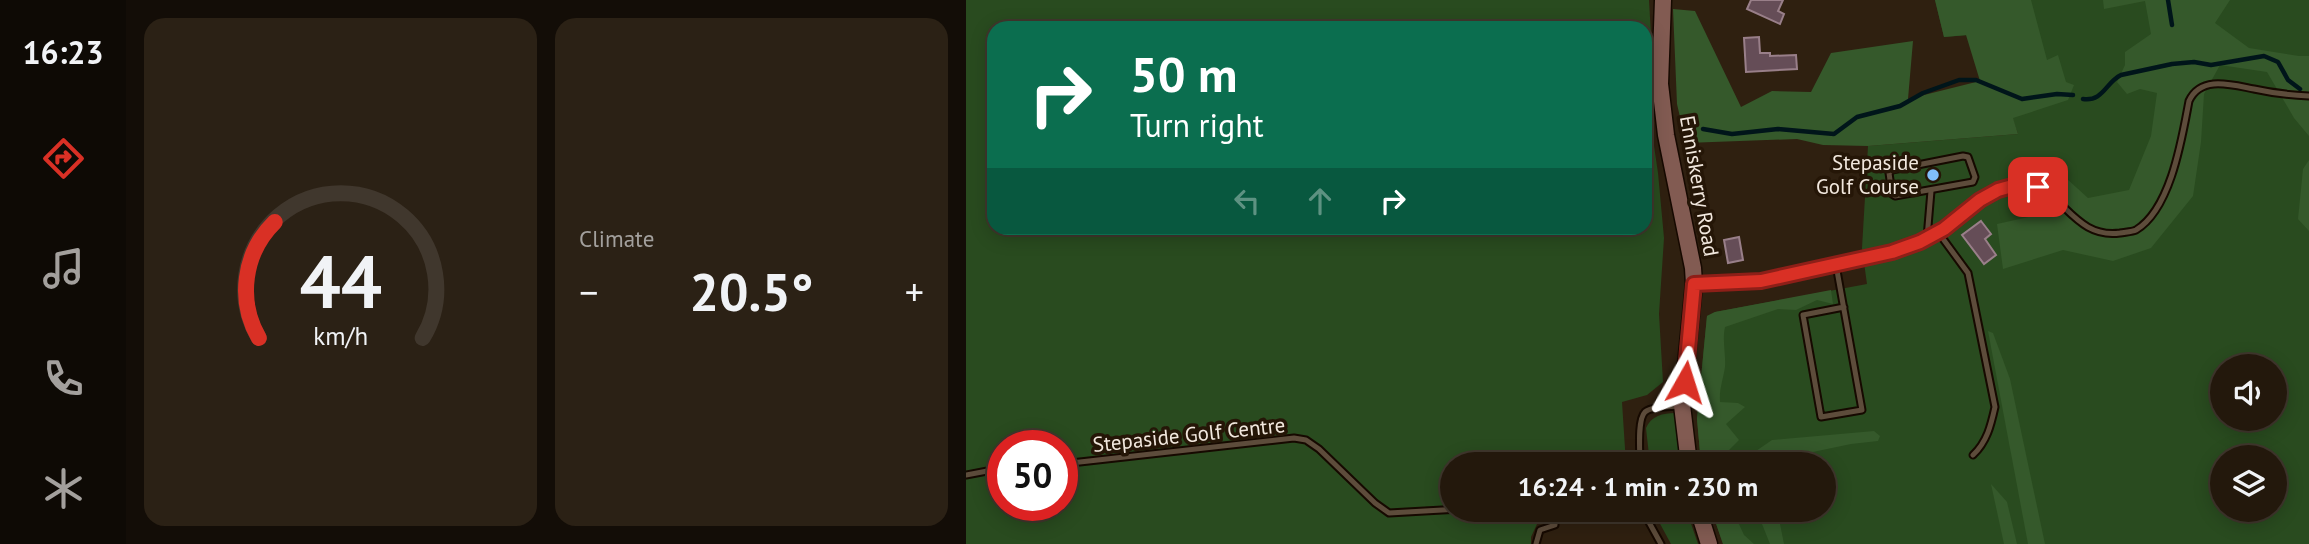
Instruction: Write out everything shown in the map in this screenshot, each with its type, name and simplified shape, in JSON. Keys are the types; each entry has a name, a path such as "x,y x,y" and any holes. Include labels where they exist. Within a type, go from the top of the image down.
{"main road":[{"name":"Enniskerry Road","path":"1663,0 1660,84 1666,135 1694,284 1682,405 1688,452"},
{"path":"1702,522 1709,544"}],"lane":[{"path":"1694,284 1761,281 1892,252 1927,238 1980,200 1998,190 2016,185 2038,187 2059,201 2073,218 2092,230 2114,234 2135,231 2149,217 2167,191 2189,101 2198,88 2222,83 2309,96"},
{"path":"1968,157 1975,177 1973,181 1931,191 1895,196 1892,194 1889,173 1892,170 1968,157"},
{"path":"1927,238 1931,191"},
{"path":"1938,232 1968,273 1995,407 1992,424 1982,447 1973,455"},
{"path":"1836,265 1844,307 1862,410 1821,417 1802,315 1844,307"},
{"path":"1640,452 1640,422 1643,414 1650,410 1682,405"},
{"name":"Stepaside Golf Centre","path":"1078,462 1294,438 1306,440 1319,449 1389,513 1440,510"},
{"path":"966,475 987,470"},
{"path":"1536,544 1540,530 1555,525 1555,522"},
{"path":"1649,522 1661,544"}],"green space":[{"path":"966,0 1649,0 1650,21 987,21 987,235 1652,235 1652,132 1664,238 1659,314 1663,382 1647,395 1622,402 1625,452 1440,452 1440,522 1545,522 1537,524 1531,544 966,544"},
{"name":"Stepaside Golf Course","path":"1935,0 2309,0 2309,544 1723,544 1715,522 1836,522 1836,452 1700,452 1697,419 1707,316 1715,312 1867,284 1862,248 1868,146 2018,134 1983,34 1944,37"},
{"path":"1935,0 2031,0 2047,60 2058,55 2066,82 2074,85 2068,100 2013,118 2018,134 1868,146 1823,145 1797,139 1686,143 1677,104 1673,9 1695,11 1741,107 1772,91 1811,92 1831,53 1913,41 1908,99 1980,81 1966,35 1944,37"},
{"path":"2103,0 2230,0 2215,23 2249,48 2309,56 2309,136 2294,118 2267,72 2220,65 2204,94 2201,142 2193,196 2151,248 2113,261 2063,250 2003,269 1997,224 2046,213 2066,178 2088,198 2129,190 2151,136 2157,93 2140,89 2127,94 2117,82 2125,65 2125,52 2151,34 2145,1 2104,9"},
{"path":"2309,160 2309,231 2298,219 2303,169"},
{"path":"1831,290 1833,304 1817,300 1796,310 1778,309 1725,327 1725,367 1720,402 1738,403 1745,407 1726,424 1739,440 1730,452 1700,452 1697,419 1707,316 1715,312"},
{"path":"1988,331 1993,333 2010,379 2045,544 2028,544"},
{"path":"1675,413 1680,452 1649,452 1646,428 1658,416"},
{"path":"1874,431 1880,436 1878,441 1812,452 1754,452 1772,440"},
{"path":"1991,484 2007,502 2017,544 2004,544"},
{"path":"1659,522 1690,522 1698,544 1671,544"},
{"path":"1715,522 1738,522 1744,535 1754,544 1723,544"},
{"path":"1761,522 1780,522 1784,544 1770,544"}],"building":[{"path":"1751,0 1783,0 1778,11 1784,14 1780,24 1747,9"},
{"path":"1759,37 1760,53 1770,53 1770,56 1796,55 1797,69 1746,72 1744,38"},
{"path":"1981,221 1991,234 1985,239 1996,255 1984,264 1962,235"},
{"path":"1739,237 1743,260 1728,263 1724,240"}],"waterway":[{"path":"2168,0 2172,25"},
{"path":"2083,99 2100,95 2121,75 2172,64 2194,62 2211,65 2264,56 2278,62 2288,80 2300,89"},
{"path":"1703,129 1732,134 1778,129 1834,134 1857,117 1900,106 1923,93 1959,80 1976,80 2022,99 2057,94 2073,95"}],"place":[{"name":"Stepaside Golf Course","path":"1933,175"}],"route":[{"path":"1685,382 1694,284 1761,281 1892,252 1920,242 1944,229 1980,200 1998,190 2016,185 2038,187"}]}
